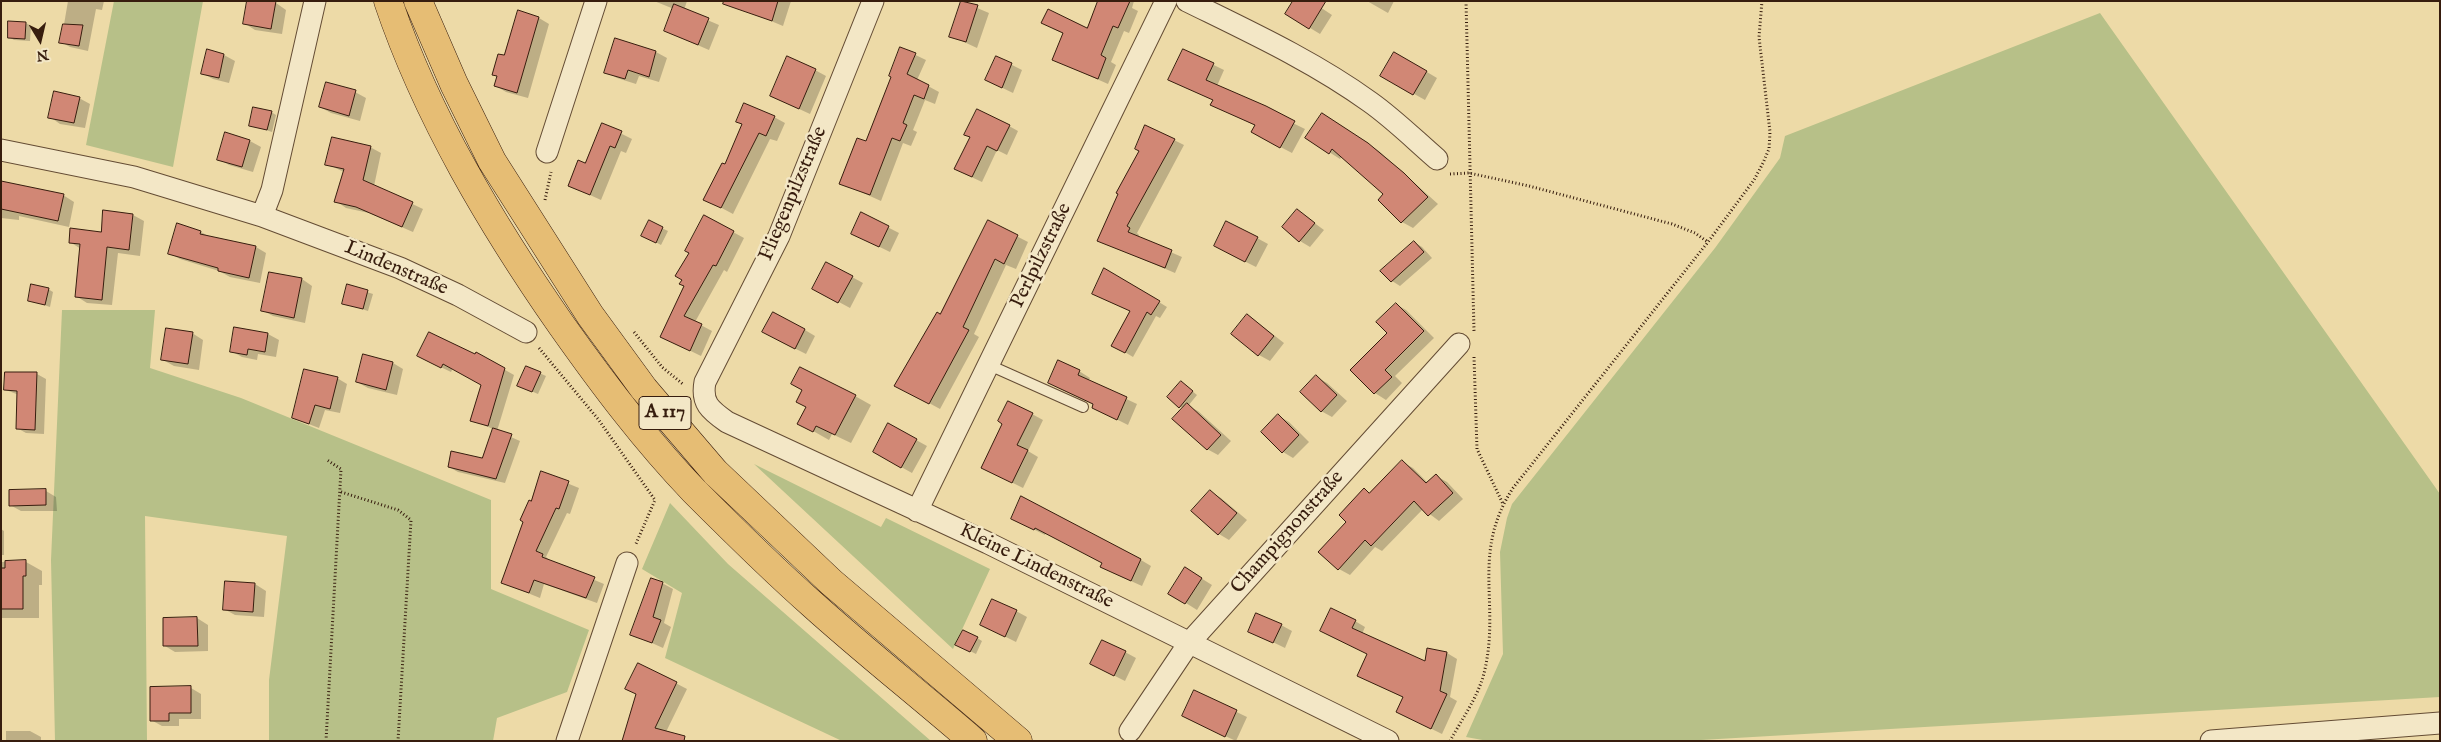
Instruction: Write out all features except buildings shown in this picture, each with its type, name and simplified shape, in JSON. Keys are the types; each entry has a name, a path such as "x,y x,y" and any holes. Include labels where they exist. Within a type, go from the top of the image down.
{"highway":[{"name":"A 117","path":"388,1 399,34 444,131 497,228 538,291 614,399 693,490 811,604 973,741"},
{"name":"A 117","path":"418,1 454,84 492,161 590,315 644,389 715,472 831,582 1018,741"}],"street":[{"path":"262,216 272,190 315,1"},
{"path":"547,152 596,1"},
{"name":"Fliegenpilzstraße","path":"704,388 779,236 873,1"},
{"name":"Perlpilzstraße","path":"917,511 1166,1"},
{"path":"1187,1 1279,46 1338,81 1370,102 1437,159"},
{"name":"Lindenstraße","path":"1,150 134,177 262,216 400,268 458,295 526,332"},
{"name":"Champignonstraße","path":"1130,731 1189,643 1469,345"},
{"name":"Kleine Lindenstraße","path":"704,388 713,413 727,422 988,542 1388,741"},
{"path":"567,741 627,563"},
{"path":"2211,741 2440,723"}],"lane":[{"path":"989,365 1083,407"}],"path":[{"path":"1466,1 1470,173 1469,345 1477,449 1502,504"},
{"path":"1450,741 1472,702 1485,670 1490,624 1488,559 1496,521 1502,504 1708,242 1754,180 1769,149 1770,132 1759,37 1762,1"},
{"path":"547,152 552,167 545,200 550,208"},
{"path":"1470,173 1529,186 1672,224 1695,233 1708,242"},
{"path":"632,330 662,367 686,386 704,388"},
{"path":"526,332 598,419 655,500 627,563"},
{"path":"326,741 341,492 341,469 327,460"},
{"path":"341,492 398,510 410,520 398,741"}],"green space":[{"path":"114,1 203,1 173,167 86,145"},
{"path":"2100,13 2440,494 2440,697 1684,741 1488,741 1466,737 1503,654 1500,552 1512,504 1715,248 1780,158 1785,136"},
{"path":"62,310 155,310 150,368 241,398 491,500 491,589 589,630 567,692 497,718 493,741 269,741 269,680 287,536 145,516 147,741 55,741 51,560"},
{"path":"754,464 881,527 886,518 990,569 953,649"},
{"path":"670,503 728,564 931,741 842,741 665,658 682,593 642,569"}]}
